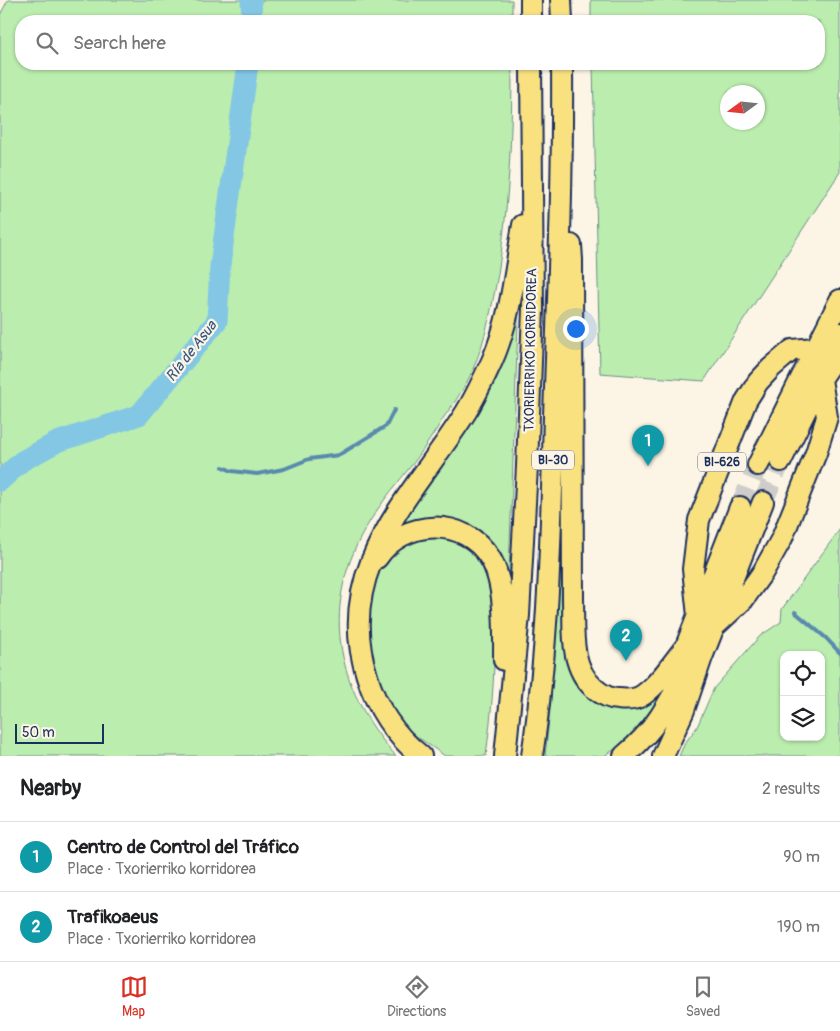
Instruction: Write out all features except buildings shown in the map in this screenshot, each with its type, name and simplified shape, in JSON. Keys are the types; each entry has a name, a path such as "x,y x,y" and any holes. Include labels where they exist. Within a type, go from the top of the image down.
{"highway":[{"path":"531,0 531,15"},
{"path":"561,0 562,15"},
{"name":"TXORIERRIKO KORRIDOREA","path":"504,756 520,615 524,550 533,308 531,70"},
{"name":"TXORIERRIKO KORRIDOREA","path":"532,756 543,653 550,544 562,163 562,70"},
{"path":"562,163 572,260 573,599 577,663 585,680 598,692 611,699 628,700 642,696 694,652"},
{"path":"421,756 392,727 377,705 361,659 358,630 359,606 376,546 389,522 467,410 492,361 502,336 509,308 524,219 532,191"},
{"path":"816,348 840,300"},
{"name":"BI-626","path":"758,466 816,348 840,312"},
{"path":"780,461 821,378 840,333"},
{"name":"BI-626","path":"706,621 693,569 699,520 746,402 758,382 770,368 792,350 816,348"},
{"path":"821,378 840,351"},
{"name":"BI-626","path":"706,621 743,600 763,572 782,538 816,454 827,417 821,378"},
{"name":"BI-626","path":"694,652 706,621 762,502"},
{"name":"BI-626","path":"706,621 740,506"},
{"path":"368,572 381,552 398,538 411,531 426,528 447,528 465,535 478,544 491,559 496,571 504,611 504,756"},
{"path":"624,756 640,743 658,719 694,652"},
{"path":"664,756 684,710 694,652"}],"green space":[{"path":"8,0 512,0 512,15 15,15 15,70 512,70 505,222 498,274 482,346 460,394 419,456 370,521 354,552 344,582 339,613 341,643 347,673 359,702 375,729 396,756 0,756 0,15"},
{"path":"591,0 840,0 840,172 704,381 600,373 593,70 825,70 825,15 591,15"},
{"path":"519,296 508,598 488,540 477,529 463,522 446,520 408,524 403,521 404,510 447,458 472,420"},
{"path":"566,383 569,657 604,703 663,690 649,718 625,743 604,756 545,756 551,701"},
{"path":"840,529 840,756 679,756 685,743 697,727 714,688 760,636 781,622 782,609"},
{"path":"423,536 453,541 470,549 481,562 491,583 494,607 494,668 486,756 445,756 412,733 392,713 369,662 366,609 375,572 396,548"}],"waterway":[{"name":"Ría de Asua","path":"251,0 252,15"},
{"name":"Ría de Asua","path":"0,481 22,461 57,442 139,415 217,321 220,266 247,70"},
{"path":"223,467 232,471 257,474 284,469 309,459 339,455 386,426 394,410"},
{"path":"795,612 826,638 840,653"}],"tunnel":[{"path":"763,502 781,461"},
{"path":"740,507 758,465"}],"place":[{"name":"Centro de Control del Tráfico","path":"648,466"},
{"name":"Trafikoaeus","path":"626,661"}]}
